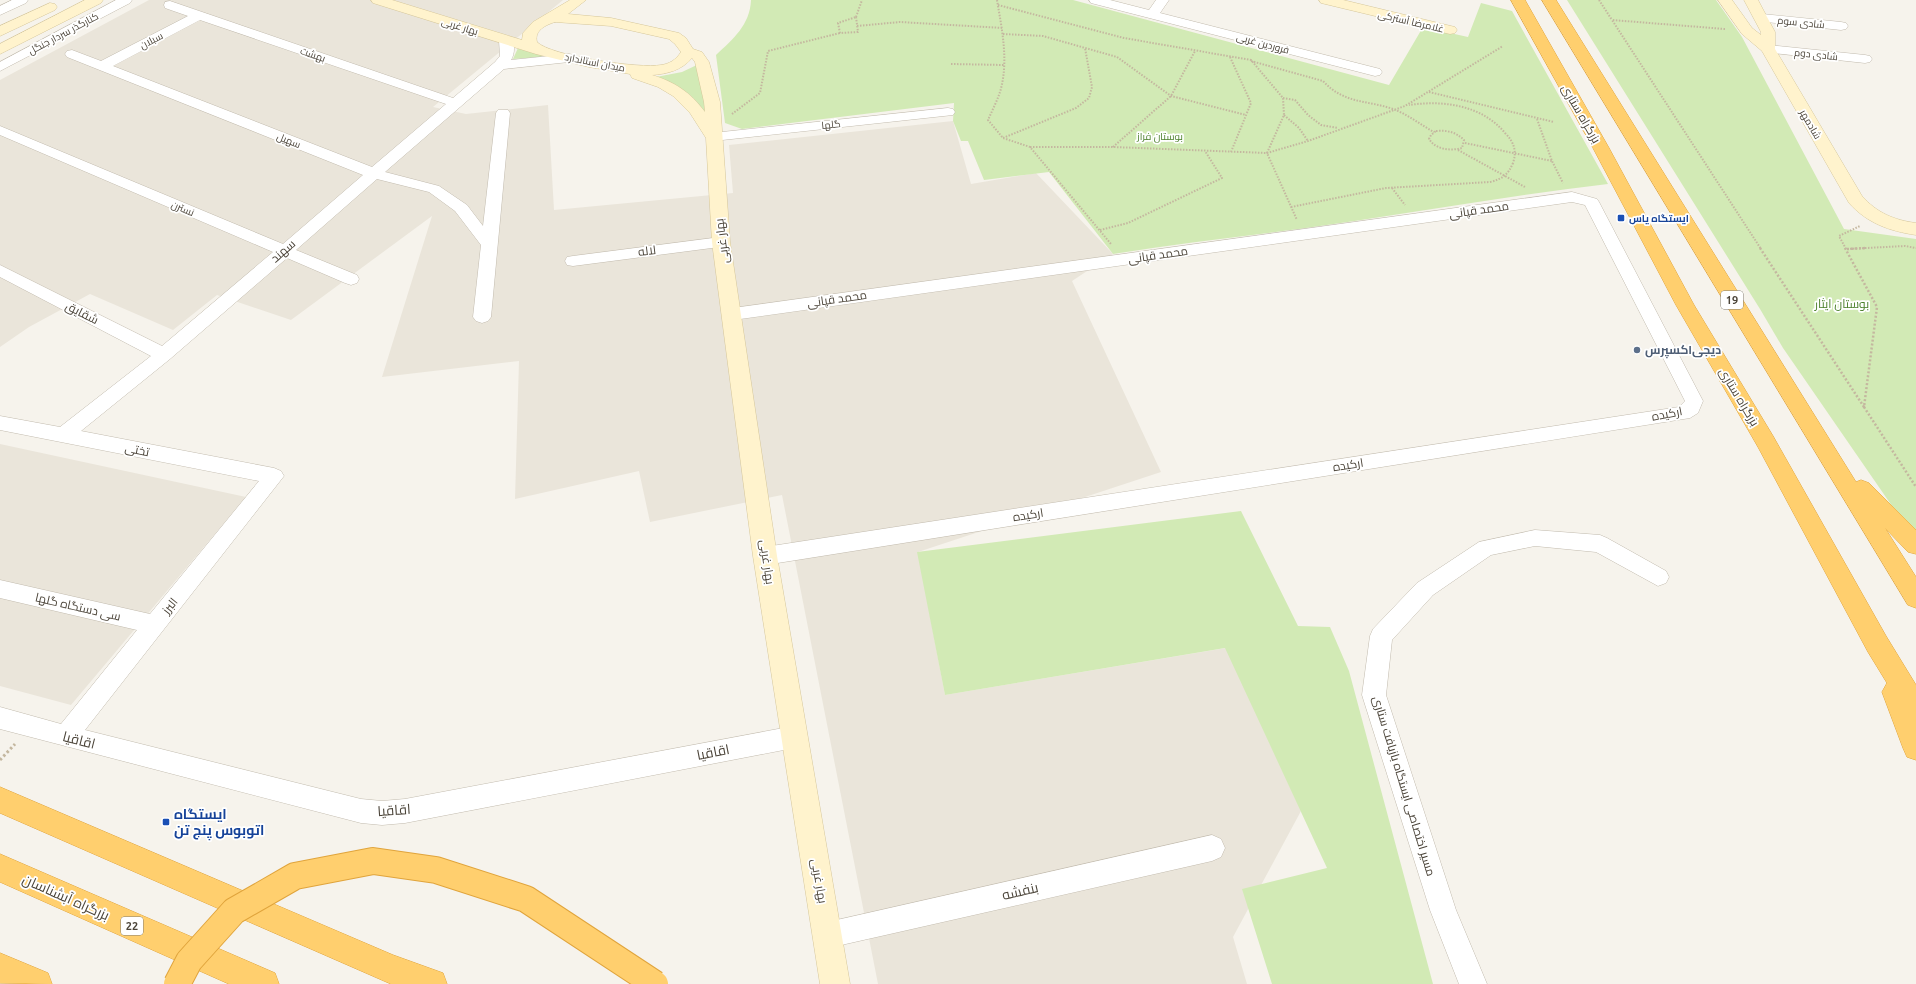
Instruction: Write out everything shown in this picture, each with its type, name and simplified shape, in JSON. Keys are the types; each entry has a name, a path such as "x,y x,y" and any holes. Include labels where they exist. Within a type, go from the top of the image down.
{"highway":[{"name":"بزرگراه ستاری","path":"1518,0 1601,148 1685,305 1766,442 1877,644 1916,708"},
{"name":"19","path":"1550,0 1640,146 1735,306 1830,455 1916,598"},
{"path":"1830,455 1871,501 1916,545"},
{"path":"1877,644 1916,748"},
{"path":"0,800 391,969 432,984"},
{"path":"178,984 189,961 234,911 295,876 373,861 436,870 526,899 655,984"},
{"name":"بزرگراه آبشناسان","path":"0,868 264,984"},
{"path":"0,968 37,984"}],"street":[{"path":"0,11 22,0"},
{"path":"0,32 64,0"},
{"path":"0,50 96,0"},
{"name":"کنارگذر سردار جنگل","path":"0,67 126,0"},
{"name":"بهار غربی","path":"378,0 541,51"},
{"name":"بهار غربی","path":"407,0 505,31 535,28"},
{"name":"فروردین غربی","path":"1095,0 1375,72"},
{"path":"1152,14 1163,0"},
{"name":"غلامرضا آسترکی","path":"1326,0 1450,30"},
{"name":"شادمهر","path":"1725,0 1748,31 1768,49 1855,199 1864,210 1892,225 1916,229"},
{"name":"شادمهر","path":"1751,0 1762,18 1768,32 1768,49"},
{"path":"541,51 533,48 529,42 529,36 535,28 550,19 588,3 596,12 611,22"},
{"name":"بهشت","path":"170,5 455,103"},
{"name":"سبلان","path":"102,66 199,15"},
{"path":"550,19 572,18 611,22 674,36 681,41 688,52"},
{"name":"شادی سوم","path":"1762,18 1841,26"},
{"path":"500,65 507,56 506,40"},
{"name":"شادی دوم","path":"1768,49 1865,59"},
{"name":"میدان استاندارد","path":"541,51 619,68 646,72 673,67 682,61 688,52"},
{"name":"بهار غربی","path":"688,52 697,55 702,62 712,102 712,127 721,242 733,314 765,556 835,984"},
{"name":"سهیل","path":"72,54 375,174 434,189 461,208 490,245"},
{"path":"500,65 569,58"},
{"name":"سهند","path":"64,435 164,355 500,65"},
{"path":"619,68 672,88 682,95 712,127"},
{"name":"گلها","path":"712,127 948,112"},
{"path":"482,317 503,113"},
{"name":"نسترن","path":"0,130 351,279"},
{"path":"0,144 15,136"},
{"name":"محمد قپانی","path":"733,314 1572,197 1583,198"},
{"name":"ارکیده","path":"765,556 1683,413 1691,408 1694,401 1591,202 1583,198"},
{"name":"لاله","path":"573,261 721,242"},
{"name":"شقایق","path":"0,270 164,355"},
{"name":"تختی","path":"0,423 274,476"},
{"name":"البرز","path":"66,736 274,476"},
{"name":"مسیر اختصاصی ایستگاه بازیافت ستاری","path":"1472,984 1443,910 1374,696 1381,636 1425,589 1486,548 1535,538 1600,544 1658,577"},
{"name":"سی دستگاه گلها","path":"0,589 156,625"},
{"name":"اقاقیا","path":"0,718 361,811 382,813 406,811 794,737"},
{"name":"بنفشه","path":"828,935 1212,848"}],"path":[{"path":"712,127 760,93 768,51 840,33 858,32 856,17 862,0"},
{"path":"998,0 1004,34 1004,65 1000,92 988,120 1003,138 1030,147 1114,147 1267,153 1308,141 1394,108 1428,102 1470,108 1489,117 1504,129 1514,144 1516,154 1511,168 1505,176 1496,180 1477,183 1398,187 1292,207"},
{"path":"1599,0 1916,487"},
{"path":"998,4 1124,38 1251,60 1323,81 1331,90 1354,101 1394,108 1434,132 1443,131 1453,133 1462,138 1464,143"},
{"path":"840,33 838,23 856,17"},
{"path":"1612,20 1748,31"},
{"path":"857,26 900,22 1003,28"},
{"path":"1004,34 1043,36 1117,57 1171,96 1246,115"},
{"path":"1406,106 1503,46"},
{"path":"1003,138 1076,108 1089,98 1092,87 1085,48"},
{"path":"1114,147 1171,96 1195,51"},
{"path":"1230,57 1251,103 1231,152"},
{"path":"1251,60 1283,98 1284,116 1267,153 1292,207 1297,222"},
{"path":"951,64 1004,65"},
{"path":"1428,92 1554,122"},
{"path":"1283,98 1296,100 1308,115 1321,125 1339,128"},
{"path":"1284,116 1299,128 1308,141"},
{"path":"1537,119 1552,161 1566,189"},
{"path":"1434,132 1429,137 1434,146 1446,150 1458,150 1528,189"},
{"path":"1464,143 1552,161"},
{"path":"1458,150 1462,148 1464,143"},
{"path":"1030,147 1113,247"},
{"path":"1100,230 1128,223 1222,178 1204,150"},
{"path":"1864,407 1877,307 1840,236 1877,218"},
{"path":"1846,249 1905,246 1916,248"},
{"path":"0,760 18,741"}],"shaded area":[{"path":"149,0 563,0 433,107 466,114 548,105 554,210 733,193 729,145 953,121 971,184 1036,173 1113,254 1072,281 1161,472 918,552 945,695 1226,648 1301,811 1233,937 1247,984 878,984 782,495 650,522 639,471 515,499 519,361 382,377 432,216 291,320 217,295 173,330 90,294 29,327 0,347 0,80"},
{"path":"0,444 246,497 71,705 0,686"}],"green space":[{"name":"بوستان فراز","path":"751,0 1073,0 1389,85 1423,27 1468,37 1481,3 1512,11 1608,184 1531,194 1338,224 1113,254 1049,172 984,180 968,141 961,141 953,121 954,103 742,129 725,123 716,55 740,31 748,17"},
{"name":"بوستان ایثار","path":"1567,0 1716,0 1742,37 1844,229 1916,239 1916,532 1892,506 1783,348"},
{"path":"518,48 541,55 542,57 513,59"},
{"path":"699,64 708,119 698,103 686,92 656,77 682,72"},
{"path":"1241,511 1298,626 1330,627 1349,671 1433,984 1272,984 1242,889 1327,868 1225,648 945,695 917,552"}],"place":[{"name":"ایستگاه یاس","path":"1621,218"},
{"name":"دیجی‌اکسپرس","path":"1637,350"},
{"name":"ایستگاه اتوبوس پنج تن","path":"166,822"}]}
